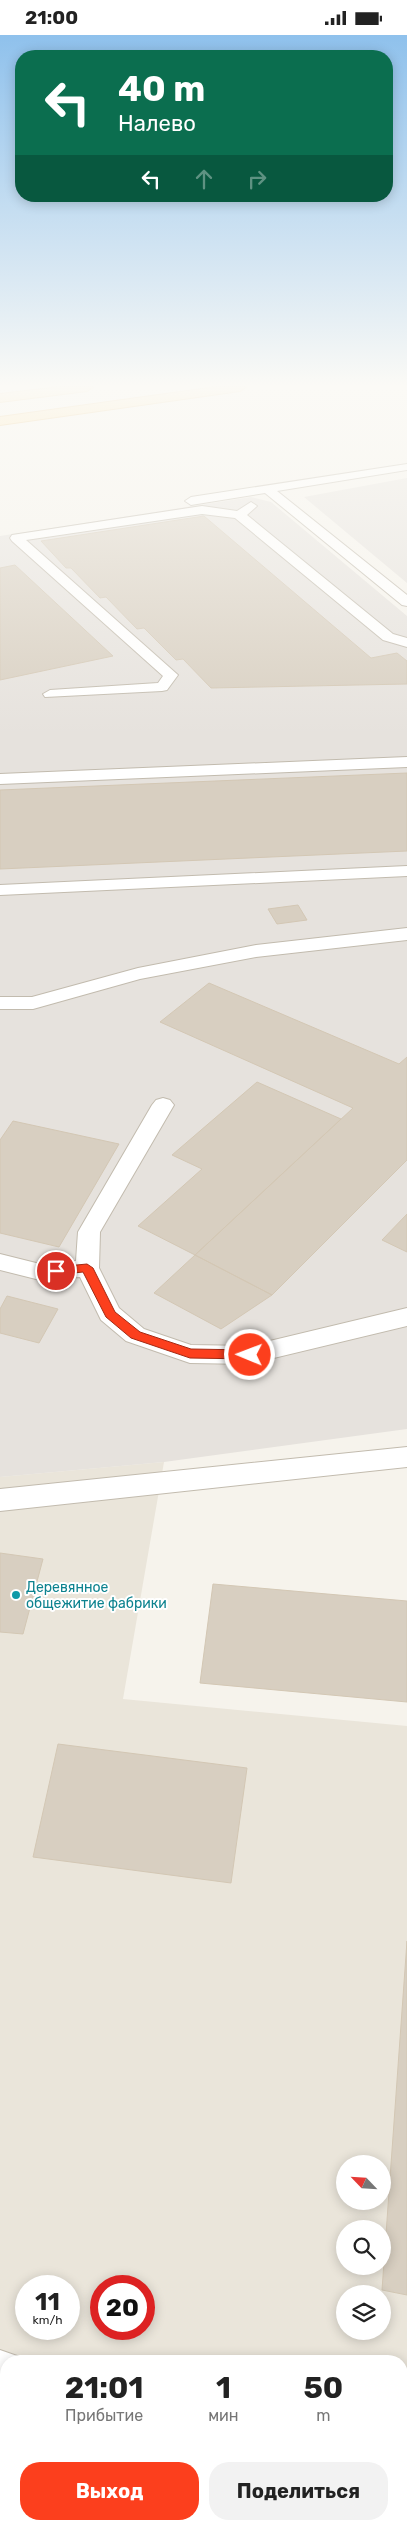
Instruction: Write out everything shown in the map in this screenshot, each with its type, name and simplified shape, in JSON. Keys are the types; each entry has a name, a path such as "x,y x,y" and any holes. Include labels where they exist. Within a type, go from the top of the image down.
{"lane":[{"path":"10,531 184,503"},
{"path":"240,515 253,503"},
{"path":"286,503 407,602"},
{"path":"50,694 162,687 171,675 16,538 202,510 240,515 388,637 407,643"},
{"path":"0,779 407,762"},
{"path":"0,890 407,871"},
{"path":"0,1003 33,1003 138,974 256,951 407,934"},
{"path":"163,1105 88,1232 87,1268 110,1314 135,1335 190,1354 250,1355 407,1317"},
{"path":"0,1262 40,1272 87,1268"},
{"path":"0,1500 407,1457"}],"shaded area":[{"path":"210,503 273,503 407,616 407,1429 164,1462 0,1477 0,536"},
{"path":"312,503 407,503 407,583"},
{"path":"164,1462 123,1699 407,1726 407,2355 0,2355 0,1477"}],"building":[{"path":"204,516 371,658 397,653 407,661 407,684 211,688 183,659 176,660 144,628 137,629 106,597 100,598 71,568 66,568 41,541"},
{"path":"15,565 113,656 0,680 0,568"},
{"path":"407,773 407,851 0,869 0,790"},
{"path":"298,905 307,920 277,924 268,909"},
{"path":"209,983 399,1064 407,1057 407,1160 272,1295 195,1255 353,1108 160,1022"},
{"path":"257,1082 341,1119 195,1255 138,1226 202,1169 172,1155"},
{"path":"13,1121 119,1144 59,1247 0,1233 0,1140"},
{"path":"407,1214 407,1252 382,1240"},
{"path":"195,1255 272,1295 221,1329 154,1293"},
{"path":"7,1296 58,1309 39,1343 0,1333 0,1309"},
{"name":"Деревянное общежитие фабрики","path":"0,1553 43,1559 23,1634 0,1632"},
{"path":"213,1584 407,1601 407,1702 200,1683"},
{"path":"58,1744 247,1768 231,1883 33,1857"},
{"path":"407,1941 407,2295 391,2292 391,2285 382,2285 383,2275 391,2275 391,2220 387,2220 388,2210 391,2210 391,2164"}],"place":[{"name":"Деревянное общежитие фабрики","path":"16,1595"}],"route":[{"path":"56,1271 87,1268 110,1314 135,1335 190,1354 250,1355"}]}
